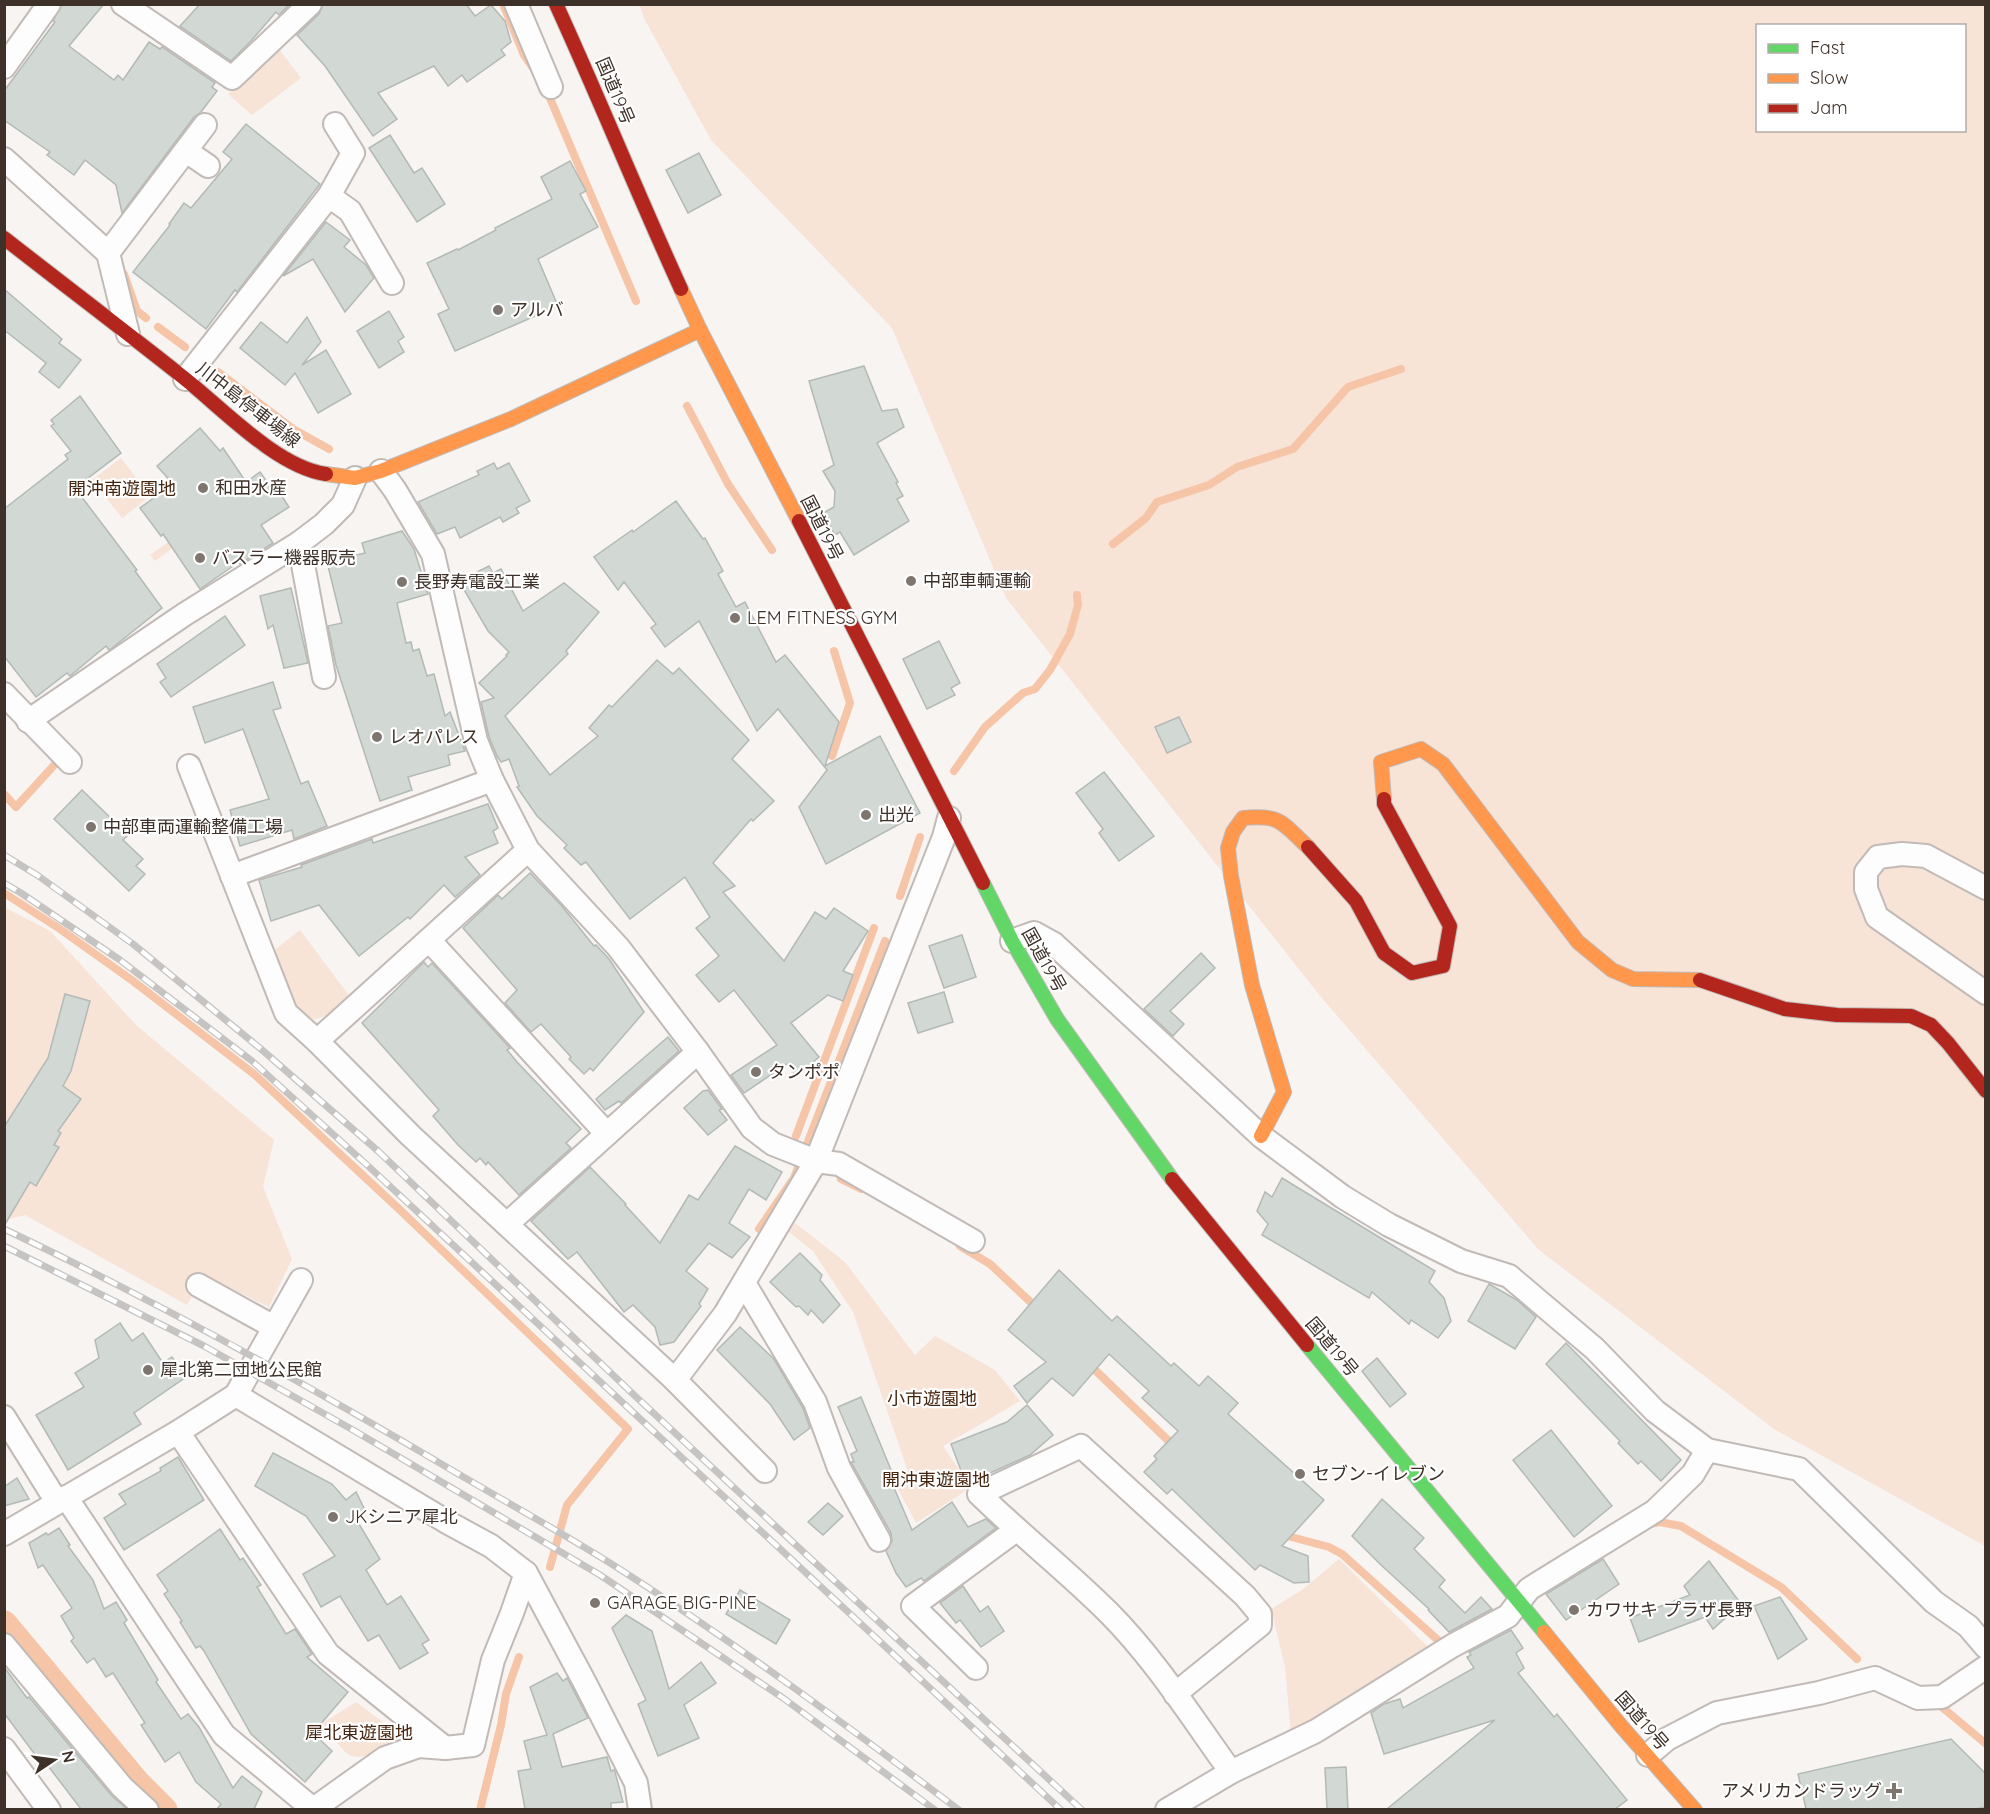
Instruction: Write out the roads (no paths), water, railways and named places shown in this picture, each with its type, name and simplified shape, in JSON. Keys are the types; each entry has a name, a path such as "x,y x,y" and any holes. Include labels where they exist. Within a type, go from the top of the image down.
{"main road":[{"name":"国道19号","path":"556,4 600,100 641,201 700,330 877,672 1012,941 1057,1018 1181,1192 1647,1755 1695,1809"},
{"name":"川中島停車場線","path":"4,238 185,379 280,457 312,472 355,478 381,471 511,419 700,330"},
{"path":"1261,1136 1284,1092 1252,985 1243,941 1228,848 1233,832 1243,818 1262,816 1278,819 1313,852 1356,901 1384,953 1413,973 1443,966 1450,926 1384,804 1381,762 1421,748 1443,764 1578,942 1612,970 1633,979 1696,979 1785,1009 1837,1015 1911,1016 1931,1025 1986,1090"}],"street":[{"path":"4,67 49,4"},
{"path":"123,4 232,78 310,4"},
{"path":"516,4 551,87"},
{"path":"185,379 329,196 353,153 335,124"},
{"path":"108,254 205,125"},
{"path":"186,151 208,166"},
{"path":"4,159 108,254 128,334"},
{"path":"329,196 350,211 392,283"},
{"path":"381,471 433,554 476,741 492,780 528,850 618,947 698,1052 752,1128 773,1144 806,1157 839,1164 973,1241"},
{"path":"28,721 185,614 299,543 343,506 355,478"},
{"path":"299,543 324,677"},
{"path":"4,694 70,762"},
{"path":"189,766 286,1013 411,1136 675,1380 765,1471"},
{"path":"232,876 492,780"},
{"path":"675,1380 725,1314 744,1283 806,1157 944,837 950,818"},
{"path":"317,1041 528,850"},
{"path":"1986,888 1926,856 1902,854 1878,857 1866,872 1866,889 1877,917 1986,993"},
{"path":"1012,941 1034,933 1054,944 1261,1136 1343,1197 1389,1225 1461,1261 1509,1276 1594,1349 1655,1411 1707,1450 1799,1469 1934,1602 1968,1626 1986,1647"},
{"path":"429,940 607,1134"},
{"path":"507,1224 698,1052"},
{"path":"4,1534 178,1432 236,1395 301,1280"},
{"path":"744,1283 815,1402 839,1468 879,1540"},
{"path":"198,1285 274,1327"},
{"path":"236,1395 491,1546 526,1573 636,1783 640,1809"},
{"path":"4,1417 224,1735 313,1809 385,1758 419,1746 446,1748 473,1744 493,1660 513,1613 526,1573"},
{"path":"178,1432 328,1653 446,1748"},
{"path":"1174,1694 1260,1625 1260,1614 1245,1596 1081,1446 979,1494 1107,1612 1139,1647 1231,1772"},
{"path":"1167,1809 1231,1772 1316,1731 1452,1646 1508,1616 1529,1589 1655,1511 1693,1474 1707,1450"},
{"path":"975,1668 914,1606 1016,1530"},
{"path":"4,1645 122,1787 147,1809"},
{"path":"1647,1755 1666,1739 1717,1713 1819,1693 1875,1678 1918,1698 1941,1696 1986,1667"},
{"path":"4,1749 49,1809"}],"waterway":[{"path":"503,4 524,55 533,68"},
{"path":"547,91 636,301"},
{"path":"124,274 137,311 146,318"},
{"path":"158,327 185,347"},
{"path":"1113,544 1146,518 1157,502 1209,485 1237,467 1293,449 1348,387 1401,369"},
{"path":"218,372 293,429 329,449"},
{"path":"687,406 728,484 772,550"},
{"path":"954,771 985,727 1023,693 1035,689 1050,670 1070,634 1078,605 1077,595"},
{"path":"832,756 850,703 834,651"},
{"path":"4,794 16,807 56,763"},
{"path":"900,896 920,837"},
{"path":"4,893 60,929 133,981 254,1074 399,1209 628,1429 567,1505 550,1567"},
{"path":"796,1136 874,928"},
{"path":"759,1229 794,1178 885,941"},
{"path":"841,1179 861,1189"},
{"path":"960,1246 990,1264 1039,1310"},
{"path":"1091,1363 1094,1369 1176,1448"},
{"path":"1650,1524 1659,1522 1681,1526 1781,1587 1857,1659"},
{"path":"1280,1534 1329,1547 1342,1554 1440,1642 1442,1641"},
{"path":"4,1624 136,1782 164,1810"},
{"path":"480,1810 501,1725 506,1694 519,1657"},
{"path":"1937,1703 1986,1744"}],"railway":[{"path":"4,855 37,875 133,944 261,1049 378,1151 634,1395 1082,1810"},
{"path":"4,883 120,960 252,1061 366,1164 1061,1810"},
{"path":"4,1229 232,1345 591,1551 743,1652 959,1810"},
{"path":"4,1246 204,1346 353,1430 600,1575 783,1698 935,1810"}],"place":[{"name":"アルバ","path":"498,310"},
{"name":"和田水産","path":"203,488"},
{"name":"バスラー機器販売","path":"200,558"},
{"name":"中部車輌運輸","path":"911,581"},
{"name":"長野寿電設工業","path":"402,582"},
{"name":"LEM FITNESS GYM","path":"735,618"},
{"name":"レオパレス","path":"377,737"},
{"name":"出光","path":"866,815"},
{"name":"中部車両運輸整備工場","path":"91,827"},
{"name":"タンポポ","path":"756,1072"},
{"name":"犀北第二団地公民館","path":"148,1370"},
{"name":"セブン-イレブン","path":"1300,1474"},
{"name":"JKシニア犀北","path":"333,1517"},
{"name":"GARAGE BIG-PINE","path":"595,1603"},
{"name":"カワサキ プラザ長野","path":"1574,1610"},
{"name":"アメリカンドラッグ","path":"1894,1791"}],"park label":[{"name":"開沖南遊園地","path":"122,489"},
{"name":"小市遊園地","path":"932,1399"},
{"name":"開沖東遊園地","path":"936,1480"},
{"name":"犀北東遊園地","path":"359,1733"}]}
